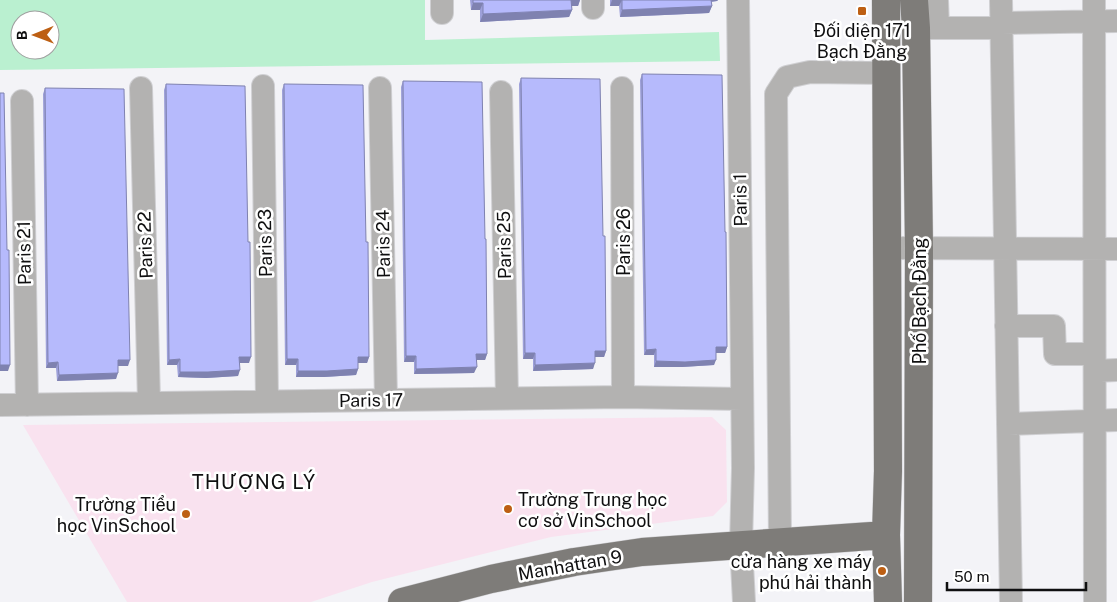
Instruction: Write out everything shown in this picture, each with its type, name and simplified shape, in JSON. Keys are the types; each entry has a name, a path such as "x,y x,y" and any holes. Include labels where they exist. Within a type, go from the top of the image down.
{"main road":[{"name":"Phố Bạch Đằng","path":"914,0 927,28 919,248 918,602"},
{"name":"Phố Bạch Đằng","path":"886,1 888,471 886,535 888,602"},
{"name":"Manhattan 9","path":"402,602 491,579 574,562 642,552 886,535"}],"street":[{"name":"Paris 1","path":"738,0 743,468 741,545 744,602"},
{"path":"937,0 927,28 1001,25 1094,11 1117,21"},
{"path":"1001,0 1011,602"},
{"path":"1094,11 1095,602"},
{"path":"780,542 776,94 787,77 810,72 886,73"},
{"name":"Paris 23","path":"263,86 267,401"},
{"name":"Paris 22","path":"140,88 149,402"},
{"name":"Paris 24","path":"380,88 386,400"},
{"name":"Paris 26","path":"622,88 623,397"},
{"name":"Paris 25","path":"501,92 507,398"},
{"name":"Paris 21","path":"22,101 27,405"},
{"path":"887,248 1117,249"},
{"path":"1006,326 1054,326 1055,354 1095,362 1117,370"},
{"name":"Paris 17","path":"0,405 623,397 742,400"},
{"path":"1008,424 1117,420"}],"shaded area":[{"path":"712,417 726,430 727,502 713,516 551,537 372,582 311,602 127,602 23,425"}],"green space":[{"path":"0,0 425,0 425,40 719,32 720,61 0,70"}],"building":[{"path":"473,0 571,0 572,10 483,14 483,3 473,3"},
{"path":"622,0 711,0 712,6 622,10"},
{"path":"642,74 722,75 727,347 716,347 716,360 656,361 656,349 646,350"},
{"path":"521,78 600,79 603,236 605,236 606,351 595,351 595,363 535,365 535,353 525,353"},
{"path":"403,81 482,82 487,354 476,354 477,367 416,369 416,356 406,356"},
{"path":"166,84 245,86 248,242 250,242 251,357 239,357 240,370 180,372 180,359 169,360"},
{"path":"284,84 363,85 366,242 368,242 369,357 358,357 358,369 298,371 298,359 287,359"},
{"path":"45,88 124,89 130,360 118,360 118,373 59,375 58,362 48,363"},
{"path":"0,93 4,93 7,250 9,250 10,365 0,365"}],"place":[{"name":"Đối diện 171 Bạch Đằng","path":"862,11"},
{"name":"Trường Trung học cơ sở VinSchool","path":"508,509"},
{"name":"Trường Tiểu học VinSchool","path":"186,514"},
{"name":"cửa hàng xe máy phú hải thành","path":"882,571"}],"district":[{"name":"THƯỢNG LÝ","path":"254,482"}]}
